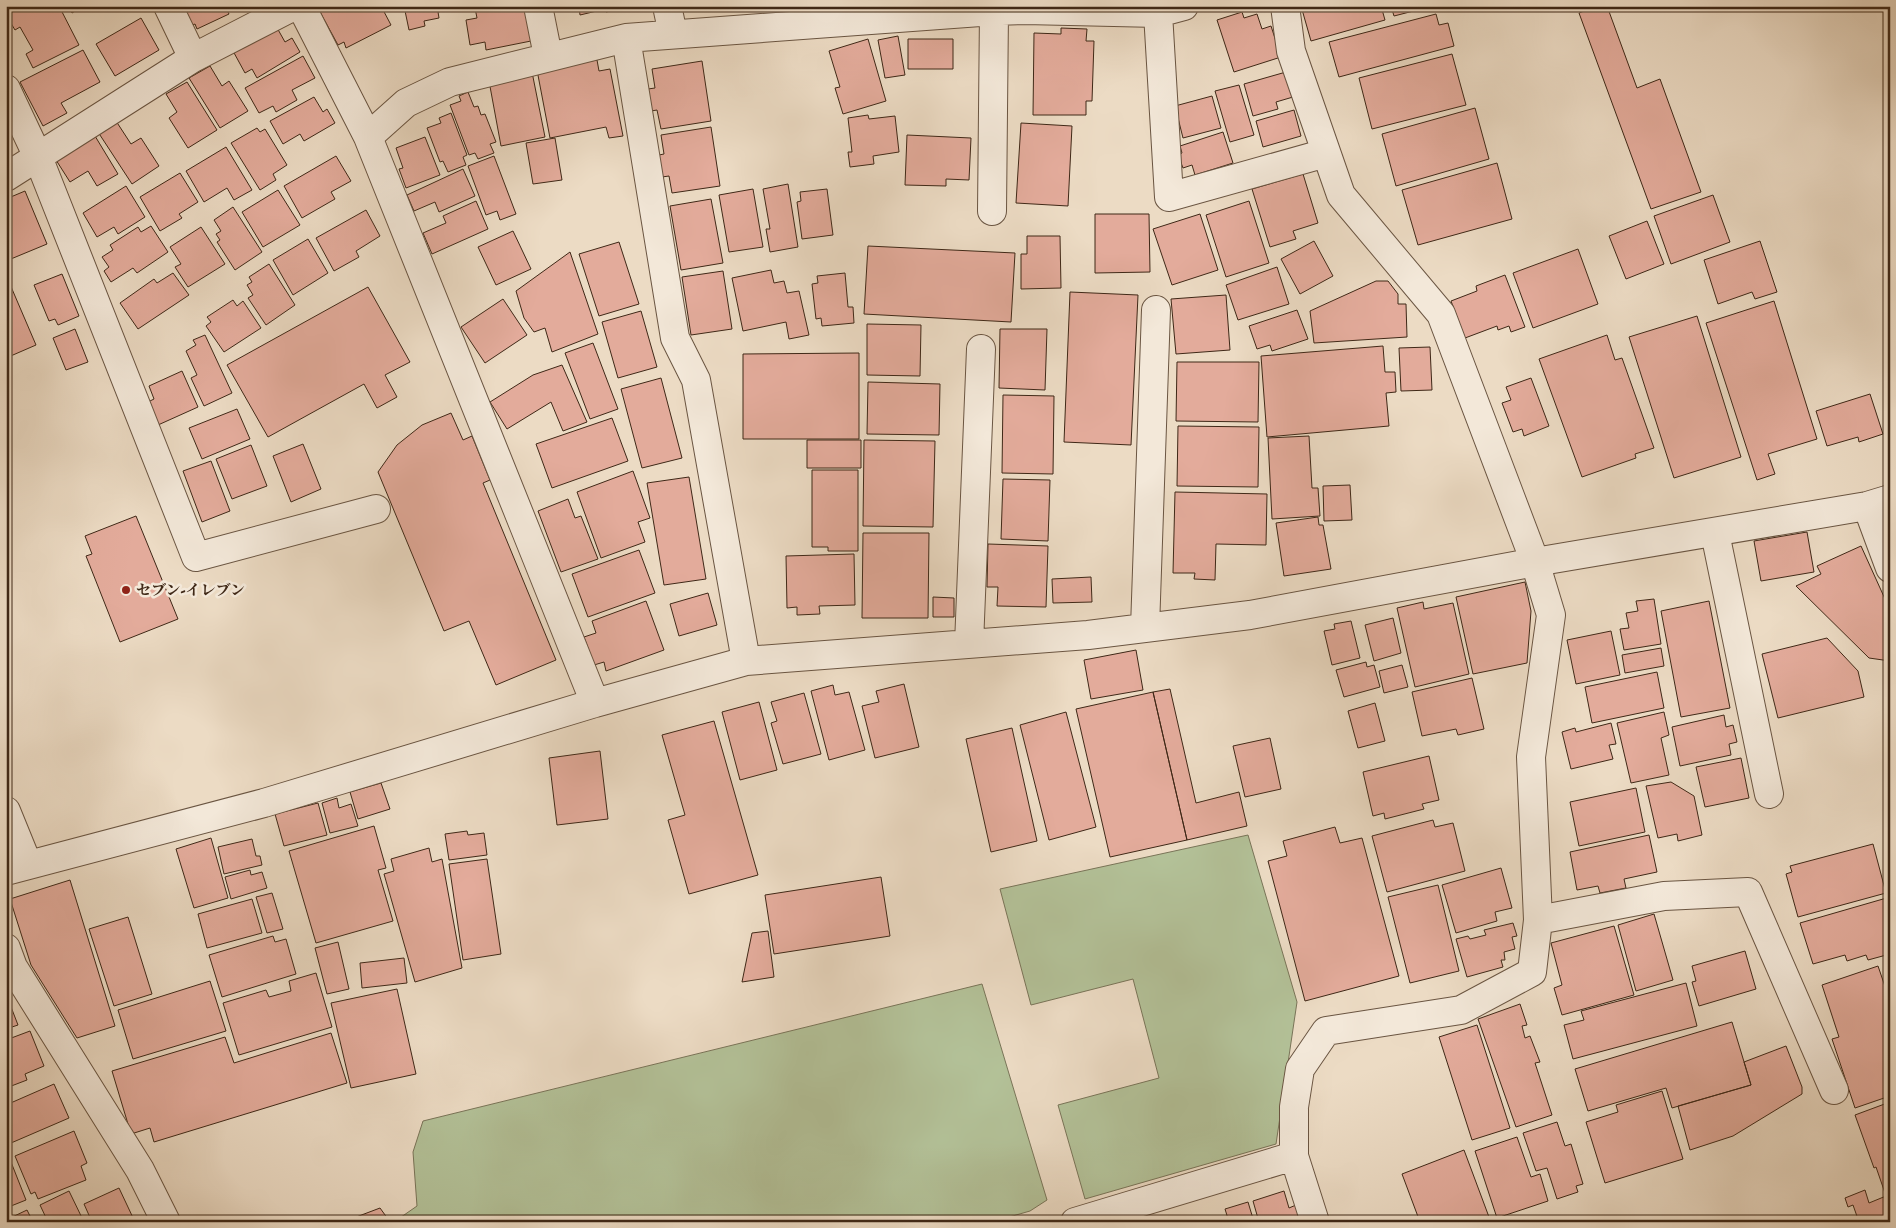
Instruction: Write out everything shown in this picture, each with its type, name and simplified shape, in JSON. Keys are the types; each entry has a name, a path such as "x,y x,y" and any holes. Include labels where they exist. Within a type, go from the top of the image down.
{"street":[{"path":"168,6 193,58"},
{"path":"6,177 193,58 294,6"},
{"path":"301,6 368,137 595,703"},
{"path":"538,6 548,56"},
{"path":"666,6 673,34"},
{"path":"368,137 406,103 450,82 626,38 1025,8 1158,12 1184,6"},
{"path":"1285,6 1291,51 1341,194 1441,314 1535,562 1551,615 1531,757 1538,920 1532,972 1461,1010 1326,1031 1300,1069 1294,1107 1294,1156 1315,1222"},
{"path":"992,211 994,11"},
{"path":"1158,12 1169,197 1326,153"},
{"path":"626,38 676,338 696,380 746,661"},
{"path":"6,89 38,157 196,557 376,509"},
{"path":"1145,628 1156,310"},
{"path":"969,644 981,349"},
{"path":"6,811 19,864 264,803 595,703 746,661 1088,635 1250,615 1535,562 1715,533 1878,503 1890,568"},
{"path":"1715,533 1769,794"},
{"path":"1538,920 1664,896 1748,892 1834,1090"},
{"path":"6,948 13,967 140,1170 166,1222"},
{"path":"1075,1222 1294,1156"}],"green space":[{"path":"1248,835 1297,1002 1276,1144 1085,1199 1058,1105 1159,1078 1133,979 1031,1005 1000,889"},
{"path":"982,984 1047,1200 1030,1211 992,1222 394,1222 417,1206 413,1152 423,1121"}],"building":[{"path":"23,6 59,6 79,45 33,68 26,54 33,50 20,27 15,30 6,15"},
{"path":"68,6 83,6 72,13"},
{"path":"176,6 225,6 229,14 197,29 195,24 190,26"},
{"path":"331,6 381,6 391,25 346,48 344,42 338,45 320,12"},
{"path":"404,6 466,6 438,12 439,18 424,21 425,26 409,30"},
{"path":"482,6 524,6 531,41 486,50 485,42 470,45 466,20 477,18 475,8"},
{"path":"559,6 600,6 601,10 580,15 579,7 560,11"},
{"path":"605,6 630,6 630,7 606,12"},
{"path":"1301,6 1381,6 1385,20 1311,41"},
{"path":"1391,6 1433,6 1394,16"},
{"path":"1597,6 1607,6 1637,88 1660,79 1701,192 1651,209 1579,13"},
{"path":"1242,12 1244,18 1257,14 1262,29 1271,26 1281,57 1234,72 1217,20"},
{"path":"1436,14 1439,25 1448,23 1454,46 1339,77 1329,42"},
{"path":"141,18 159,50 115,76 96,44"},
{"path":"276,26 285,42 292,38 300,52 257,78 252,69 245,73 233,51"},
{"path":"1061,28 1087,29 1086,41 1094,41 1092,101 1086,101 1086,115 1033,115 1034,33 1061,34"},
{"path":"898,36 905,75 885,78 878,40"},
{"path":"868,39 886,101 843,114 835,88 840,87 829,51"},
{"path":"908,39 953,39 953,69 908,69"},
{"path":"83,50 100,82 61,103 67,113 43,126 20,82"},
{"path":"1452,54 1466,105 1372,129 1359,78"},
{"path":"303,56 315,78 292,90 297,100 276,112 273,106 259,113 245,88"},
{"path":"597,60 599,71 610,69 623,136 609,138 606,127 550,138 537,70"},
{"path":"702,61 711,121 661,129 657,110 651,111 648,89 655,88 652,69"},
{"path":"210,66 222,86 229,81 248,111 220,128 189,78"},
{"path":"532,72 545,137 501,146 489,81"},
{"path":"1286,72 1293,97 1276,102 1278,109 1253,116 1244,84"},
{"path":"187,82 217,130 188,148 169,118 177,112 166,94"},
{"path":"1239,85 1254,135 1230,142 1215,91"},
{"path":"468,92 474,107 478,106 481,115 485,114 496,142 490,144 494,153 478,159 475,153 469,155 450,105 461,101 459,96"},
{"path":"1212,96 1221,128 1183,138 1175,106"},
{"path":"314,97 323,112 327,109 335,123 304,141 300,134 283,144 270,121"},
{"path":"1475,108 1489,159 1396,186 1382,134"},
{"path":"1294,110 1301,136 1263,147 1256,121"},
{"path":"451,113 467,155 463,157 466,165 448,172 443,161 440,162 427,128 441,123 439,118"},
{"path":"868,115 869,119 895,116 899,152 873,156 874,164 850,167 848,152 852,152 848,118"},
{"path":"116,121 131,144 141,138 159,166 132,184 98,132"},
{"path":"1021,123 1072,126 1068,206 1016,203"},
{"path":"711,127 720,186 672,193 669,176 662,177 659,155 664,154 661,135"},
{"path":"257,128 260,132 265,129 287,165 273,174 276,180 260,190 231,143"},
{"path":"1223,132 1233,163 1195,175 1192,165 1183,168 1178,155 1182,153 1180,146"},
{"path":"907,135 971,138 969,180 946,179 946,186 905,185"},
{"path":"95,136 118,174 97,186 88,171 70,182 56,160"},
{"path":"425,137 440,175 406,188 399,169 403,168 396,148"},
{"path":"555,138 562,180 533,184 526,143"},
{"path":"226,147 252,190 234,200 227,188 204,202 186,171"},
{"path":"336,156 351,181 331,192 335,199 302,218 284,186"},
{"path":"494,156 516,214 500,220 497,211 486,215 468,166"},
{"path":"1497,163 1512,219 1418,245 1402,190"},
{"path":"463,169 475,196 439,212 435,202 414,211 407,195"},
{"path":"180,173 198,202 179,214 182,218 160,231 140,197"},
{"path":"1303,174 1318,223 1293,231 1296,239 1270,247 1252,189"},
{"path":"788,184 798,247 770,252 766,229 770,229 763,189"},
{"path":"126,186 145,217 118,234 114,227 97,237 83,213"},
{"path":"753,189 763,247 729,252 719,195"},
{"path":"827,189 833,235 802,239 797,202 801,201 800,192"},
{"path":"278,190 300,225 263,247 242,212"},
{"path":"25,191 47,244 6,261 6,199"},
{"path":"1713,195 1730,242 1671,264 1654,216"},
{"path":"711,199 723,263 681,270 670,206"},
{"path":"476,201 488,229 432,254 423,233 446,223 443,216"},
{"path":"1249,201 1269,263 1226,277 1206,215"},
{"path":"233,207 262,252 235,270 217,242 220,240 216,234 221,231 214,220"},
{"path":"366,210 380,236 356,251 359,257 334,271 316,238"},
{"path":"1095,214 1149,214 1150,272 1095,273"},
{"path":"1200,214 1218,270 1172,285 1153,229"},
{"path":"1647,221 1664,264 1626,279 1609,236"},
{"path":"151,226 168,252 137,273 133,268 111,282 104,271 109,267 102,257 113,250 110,245 138,227 141,232"},
{"path":"201,227 225,264 188,287 175,267 181,264 170,247"},
{"path":"513,231 531,269 496,285 478,247"},
{"path":"1027,236 1060,236 1061,288 1021,289 1021,254 1027,254"},
{"path":"308,239 328,273 293,295 273,260"},
{"path":"1314,241 1333,276 1300,294 1281,259"},
{"path":"1760,241 1777,292 1755,299 1752,292 1718,304 1704,260"},
{"path":"619,242 639,304 599,316 579,254"},
{"path":"868,246 1015,253 1011,322 864,314"},
{"path":"1578,249 1598,304 1533,328 1513,273"},
{"path":"570,252 598,334 552,352 545,328 534,332 524,318 516,291"},
{"path":"269,264 295,305 266,325 248,298 253,295 247,285 252,282 249,277"},
{"path":"1277,267 1289,304 1238,320 1226,285"},
{"path":"771,270 774,283 784,281 787,293 799,291 809,335 789,339 786,322 743,331 732,278"},
{"path":"723,271 732,329 691,335 682,277"},
{"path":"173,273 189,295 138,329 120,303 154,279 157,283"},
{"path":"845,273 848,307 853,307 854,323 822,326 821,318 816,319 812,284 818,283 817,276"},
{"path":"62,274 79,316 58,325 55,319 49,321 34,285"},
{"path":"1505,275 1525,327 1511,332 1509,326 1498,330 1497,326 1465,338 1451,301 1477,291 1476,286"},
{"path":"1376,281 1388,281 1398,294 1398,304 1406,304 1407,337 1314,343 1310,311"},
{"path":"9,282 36,345 6,358 6,283"},
{"path":"368,287 410,362 385,375 397,397 377,408 364,384 268,437 227,365"},
{"path":"1070,292 1138,295 1131,445 1064,442"},
{"path":"1226,295 1230,350 1176,354 1171,299"},
{"path":"503,299 527,335 485,363 461,327"},
{"path":"233,300 237,306 243,301 261,328 224,352 206,326 211,322 207,317"},
{"path":"1774,301 1817,439 1768,454 1775,474 1757,480 1706,323"},
{"path":"1297,310 1308,339 1272,351 1270,345 1257,349 1249,326"},
{"path":"641,311 657,367 618,378 602,322"},
{"path":"1697,316 1741,457 1674,478 1629,337"},
{"path":"867,324 921,325 920,376 867,375"},
{"path":"75,329 88,362 66,370 53,338"},
{"path":"1000,329 1047,329 1045,390 999,388"},
{"path":"205,335 232,393 204,406 191,378 197,375 186,351 196,345 193,340"},
{"path":"1607,335 1615,360 1622,358 1654,448 1635,454 1636,458 1582,477 1539,359"},
{"path":"593,343 618,409 590,419 565,353"},
{"path":"1383,346 1385,372 1395,372 1396,392 1386,393 1389,426 1267,437 1261,356"},
{"path":"1430,347 1432,390 1401,391 1399,348"},
{"path":"859,353 859,439 743,439 743,354"},
{"path":"1177,362 1259,362 1258,422 1176,421"},
{"path":"562,365 587,422 563,431 551,402 507,429 490,402 533,375"},
{"path":"182,371 198,407 158,425 148,402 154,399 149,386"},
{"path":"661,378 682,458 642,468 621,389"},
{"path":"1531,378 1549,426 1524,436 1522,429 1513,432 1502,403 1511,400 1506,387"},
{"path":"868,382 940,384 939,435 867,434"},
{"path":"1870,394 1883,434 1859,442 1858,437 1827,446 1816,411"},
{"path":"1003,395 1054,396 1053,474 1002,473"},
{"path":"237,409 250,439 202,459 189,428"},
{"path":"451,413 463,440 472,436 490,480 483,483 556,660 496,685 469,621 444,631 378,472 397,445 422,425"},
{"path":"612,418 628,461 552,488 536,444"},
{"path":"1178,426 1259,427 1258,487 1177,486"},
{"path":"1309,436 1312,488 1318,488 1320,516 1272,519 1268,438"},
{"path":"807,440 861,440 861,468 807,468"},
{"path":"864,440 935,441 933,527 863,526"},
{"path":"303,444 321,489 291,502 273,456"},
{"path":"251,445 267,486 232,499 216,459"},
{"path":"211,461 230,511 202,522 183,471"},
{"path":"812,470 858,470 858,551 828,551 828,547 812,547"},
{"path":"633,471 650,518 638,522 645,542 601,558 577,492"},
{"path":"689,477 706,579 664,585 647,483"},
{"path":"1003,479 1050,480 1048,541 1001,539"},
{"path":"1350,485 1352,520 1324,521 1323,486"},
{"path":"1175,492 1267,494 1266,545 1216,544 1215,580 1194,579 1195,573 1173,573"},
{"path":"568,499 575,518 581,516 598,559 561,572 538,511"},
{"path":"136,516 178,619 120,642 86,556 92,554 85,536"},
{"path":"1318,517 1319,525 1323,525 1331,569 1284,576 1276,523"},
{"path":"1807,532 1814,572 1761,581 1754,541"},
{"path":"863,533 929,533 928,618 862,618"},
{"path":"988,544 1048,546 1046,607 997,606 998,587 987,587"},
{"path":"1861,546 1890,610 1890,661 1869,658 1796,586 1821,574 1817,566"},
{"path":"639,550 655,593 588,617 572,574"},
{"path":"854,554 855,605 819,606 820,614 797,615 797,607 787,608 786,556"},
{"path":"1091,577 1092,602 1053,603 1052,579"},
{"path":"1525,582 1531,611 1527,663 1473,674 1456,597"},
{"path":"708,593 717,625 679,636 670,604"},
{"path":"933,597 954,598 954,617 933,617"},
{"path":"1654,599 1661,644 1624,650 1620,629 1629,628 1626,613 1638,611 1636,601"},
{"path":"646,601 664,650 606,671 604,662 594,665 584,637 596,633 592,621"},
{"path":"1709,601 1730,708 1681,717 1661,611"},
{"path":"1423,602 1424,609 1453,603 1469,674 1415,687 1397,608"},
{"path":"1393,618 1401,653 1374,661 1365,625"},
{"path":"1351,621 1360,658 1332,665 1324,631 1335,629 1334,624"},
{"path":"1611,631 1620,675 1576,684 1567,640"},
{"path":"1827,638 1858,671 1864,697 1778,718 1762,654"},
{"path":"1661,648 1664,666 1625,673 1622,655"},
{"path":"1136,650 1143,690 1091,699 1084,660"},
{"path":"1366,662 1367,667 1374,665 1380,687 1344,697 1336,670"},
{"path":"1402,665 1408,687 1384,693 1379,671"},
{"path":"1657,672 1664,708 1592,723 1585,687"},
{"path":"1472,678 1484,729 1458,735 1456,729 1422,736 1412,692"},
{"path":"904,684 919,747 875,758 862,706 879,702 876,691"},
{"path":"833,685 835,695 849,692 865,750 829,760 811,691"},
{"path":"1170,689 1196,803 1239,792 1247,826 1187,840 1153,692"},
{"path":"1153,692 1187,840 1110,857 1076,709"},
{"path":"804,693 821,754 783,764 771,723 777,721 771,702"},
{"path":"759,702 777,770 740,780 722,712"},
{"path":"1375,703 1385,741 1358,748 1348,711"},
{"path":"1066,712 1096,827 1049,840 1020,725"},
{"path":"1664,712 1669,735 1661,738 1669,775 1631,783 1617,723"},
{"path":"1724,715 1726,727 1733,725 1737,742 1729,744 1731,755 1680,766 1672,727"},
{"path":"714,721 758,875 689,894 668,820 685,815 662,735"},
{"path":"1611,723 1616,744 1609,745 1613,759 1571,769 1562,732 1575,728 1576,732"},
{"path":"1012,728 1037,841 991,852 966,739"},
{"path":"1270,738 1281,789 1245,797 1233,746"},
{"path":"600,751 608,819 557,825 549,758"},
{"path":"1429,756 1439,800 1422,804 1424,809 1385,819 1384,813 1373,816 1363,772"},
{"path":"1741,758 1749,798 1705,807 1696,767"},
{"path":"1671,782 1694,796 1702,835 1678,841 1677,834 1658,838 1646,786"},
{"path":"381,783 390,809 358,819 350,792"},
{"path":"1636,788 1645,832 1579,846 1570,802"},
{"path":"337,798 339,808 351,804 358,826 330,833 322,803"},
{"path":"318,803 327,835 284,846 275,814"},
{"path":"1433,820 1435,827 1453,823 1465,871 1387,892 1372,836"},
{"path":"374,826 386,868 378,870 393,921 316,943 289,851"},
{"path":"1335,827 1340,843 1362,838 1399,976 1305,1001 1268,861 1287,856 1283,841"},
{"path":"467,831 468,835 484,833 487,855 449,860 445,834"},
{"path":"1649,835 1657,872 1624,879 1626,888 1600,893 1598,886 1577,890 1570,852"},
{"path":"211,838 228,898 194,908 176,849"},
{"path":"252,839 256,856 260,856 262,865 224,874 218,847"},
{"path":"1873,844 1886,893 1798,917 1786,874 1792,872 1790,866"},
{"path":"429,848 432,862 442,859 462,968 415,982 384,874 394,871 391,859"},
{"path":"487,859 501,954 463,960 449,864"},
{"path":"1501,868 1512,908 1495,912 1497,921 1456,933 1442,885"},
{"path":"250,870 251,875 262,872 267,888 231,899 225,877"},
{"path":"881,877 890,936 774,954 765,895"},
{"path":"70,880 115,1026 77,1038 31,965 10,899"},
{"path":"1438,885 1459,971 1410,983 1388,897"},
{"path":"272,893 283,929 267,933 256,897"},
{"path":"1890,897 1890,954 1868,960 1866,955 1847,961 1845,955 1813,964 1800,923"},
{"path":"252,899 262,933 207,948 198,914"},
{"path":"1654,914 1673,980 1636,991 1618,925"},
{"path":"128,917 152,994 114,1006 89,929"},
{"path":"1513,923 1517,936 1512,937 1515,949 1504,952 1505,960 1501,960 1503,967 1467,977 1456,939 1468,936 1470,939 1486,935 1484,930"},
{"path":"1614,926 1634,995 1562,1015 1554,988 1562,985 1551,943"},
{"path":"768,931 774,977 742,982 752,933"},
{"path":"273,936 275,942 286,939 296,974 222,997 209,955"},
{"path":"338,942 349,989 327,994 315,948"},
{"path":"1745,951 1756,989 1699,1006 1692,982 1696,981 1692,966"},
{"path":"404,958 407,983 362,988 360,963"},
{"path":"1878,966 1890,1001 1890,1096 1855,1108 1832,1039 1839,1037 1822,985"},
{"path":"316,973 332,1027 239,1055 223,1003 266,990 269,997 291,991 289,981"},
{"path":"210,981 226,1031 133,1059 118,1010"},
{"path":"1686,983 1697,1026 1573,1059 1564,1025 1584,1020 1581,1011"},
{"path":"397,989 416,1074 351,1088 331,1003"},
{"path":"6,994 18,1025 6,1029"},
{"path":"1520,1004 1527,1025 1522,1026 1525,1038 1530,1036 1540,1062 1535,1063 1552,1115 1516,1127 1478,1019"},
{"path":"1732,1022 1751,1085 1672,1108 1666,1088 1588,1111 1575,1069"},
{"path":"1477,1025 1510,1128 1472,1140 1439,1037"},
{"path":"30,1031 44,1066 25,1074 27,1080 6,1088 6,1040"},
{"path":"331,1033 347,1083 154,1142 150,1128 131,1134 112,1071 225,1037 234,1063"},
{"path":"1786,1046 1802,1087 1802,1094 1733,1136 1690,1150 1678,1106 1751,1085 1744,1062"},
{"path":"54,1084 69,1118 11,1143 6,1133 6,1105"},
{"path":"1662,1091 1683,1159 1605,1183 1586,1122 1618,1112 1616,1105"},
{"path":"1890,1102 1890,1222 1859,1222 1853,1205 1848,1207 1845,1198 1865,1190 1869,1203 1886,1196 1855,1115"},
{"path":"1557,1122 1565,1146 1571,1144 1583,1184 1576,1186 1578,1192 1557,1199 1547,1168 1536,1171 1523,1133"},
{"path":"74,1131 87,1163 81,1166 86,1180 38,1199 35,1192 31,1194 15,1156"},
{"path":"1517,1137 1531,1177 1540,1174 1548,1201 1497,1218 1475,1151"},
{"path":"1464,1150 1489,1217 1477,1222 1420,1222 1402,1174"},
{"path":"11,1162 26,1200 6,1208 6,1164"},
{"path":"119,1188 135,1222 92,1222 84,1204"},
{"path":"69,1191 84,1222 48,1222 40,1205"},
{"path":"1284,1191 1289,1208 1296,1205 1300,1222 1259,1222 1253,1201"},
{"path":"1248,1202 1254,1222 1229,1222 1225,1209"},
{"path":"380,1208 388,1219 385,1222 343,1222"},
{"path":"27,1210 33,1222 6,1222 6,1220"}],"place":[{"name":"セブン-イレブン","path":"126,590"}]}
